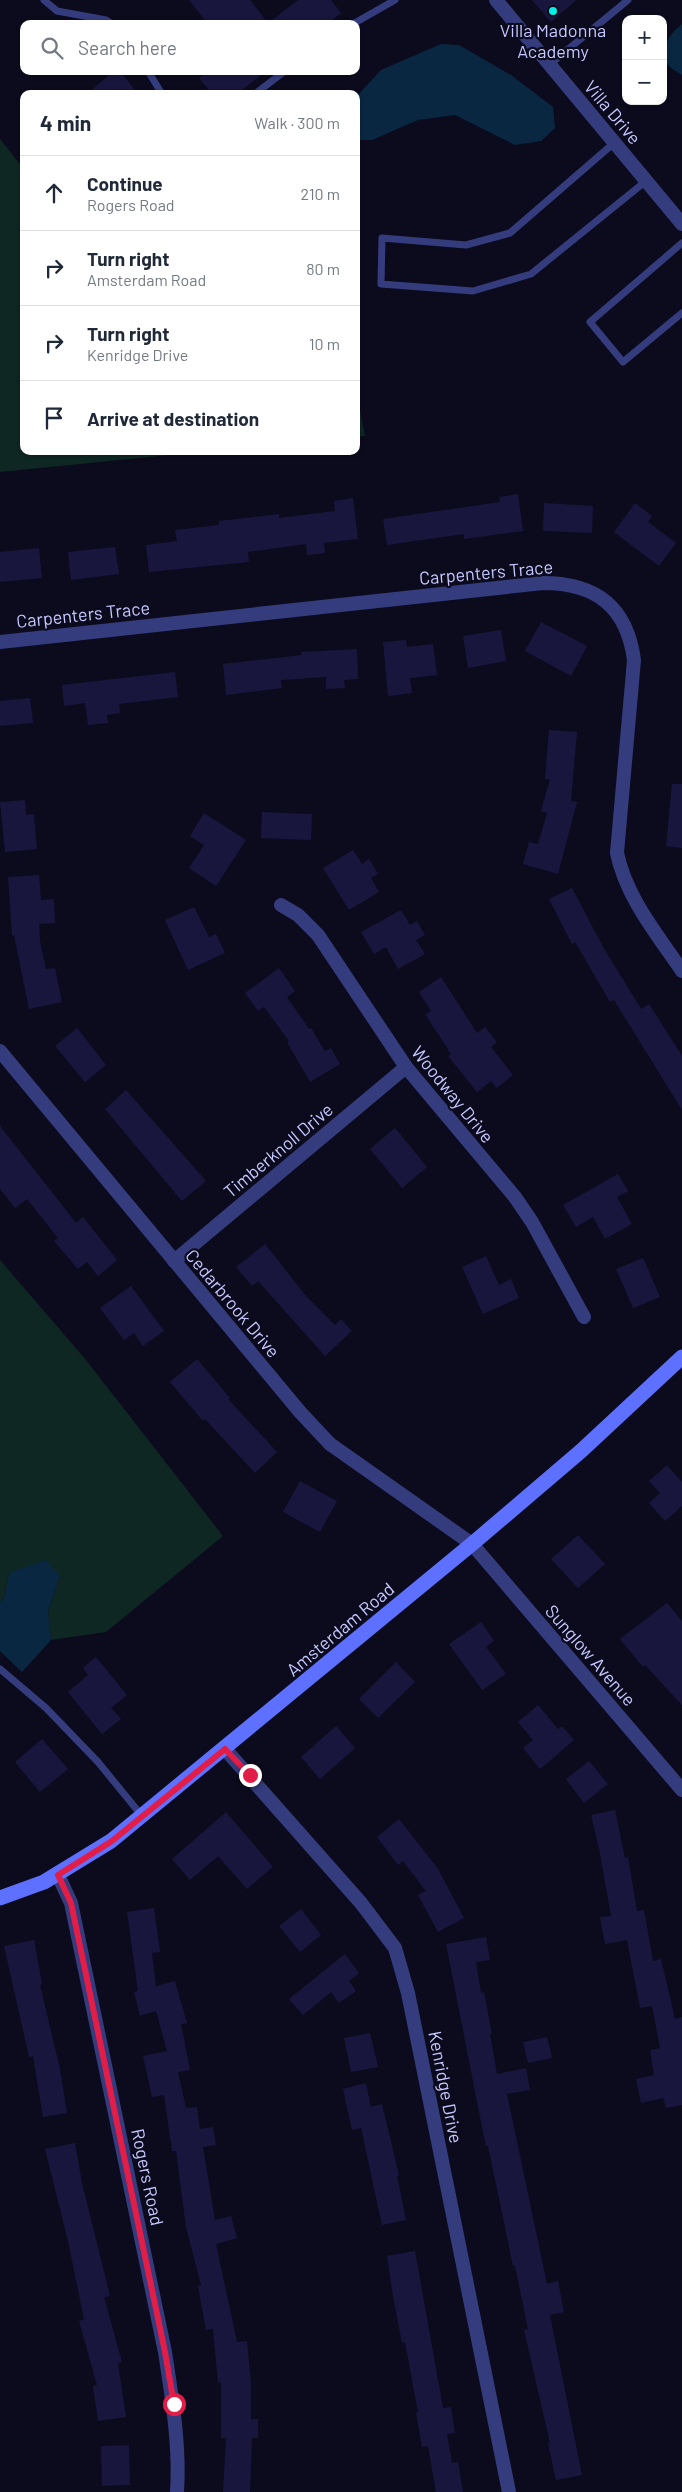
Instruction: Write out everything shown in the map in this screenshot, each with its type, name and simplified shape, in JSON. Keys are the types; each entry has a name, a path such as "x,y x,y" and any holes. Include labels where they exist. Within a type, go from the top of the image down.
{"main road":[{"name":"Amsterdam Road","path":"0,1898 58,1875 112,1841 472,1544 581,1451 682,1357"}],"street":[{"name":"Villa Drive","path":"496,0 682,224"},
{"name":"Carpenters Trace","path":"0,642 543,583 582,587 602,598 614,608 627,628 632,642 634,660 617,853 620,871 642,913 682,971"},
{"name":"Woodway Drive","path":"282,905 298,914 318,935 406,1067 515,1197 532,1222 584,1317"},
{"name":"Cedarbrook Drive","path":"0,1051 300,1412 330,1444 472,1544"},
{"name":"Timberknoll Drive","path":"174,1261 406,1067"},
{"name":"Sunglow Avenue","path":"472,1544 682,1790"},
{"name":"Kenridge Drive","path":"225,1749 250,1775 354,1896 395,1948 408,1993 508,2492"},
{"name":"Rogers Road","path":"58,1875 71,1903 165,2352 174,2404 178,2474 177,2492"}],"lane":[{"path":"44,0 57,11 106,20"},
{"path":"360,20 395,0"},
{"path":"549,65 628,0"},
{"path":"150,75 160,90"},
{"path":"260,90 280,75"},
{"path":"614,143 510,233 466,245 382,238 381,284 473,291 531,274 646,181"},
{"path":"682,243 590,322 623,362 682,314"},
{"path":"0,1669 46,1708 98,1762 142,1816"}],"green space":[{"path":"0,139 20,164 20,455 170,455 0,472"},
{"path":"360,410 365,436 360,437"},
{"path":"0,1260 86,1360 223,1536 106,1632 51,1640 48,1611 60,1576 9,1573 5,1596 0,1602"}],"water":[{"path":"682,24 682,75 667,64 667,42 674,31"},
{"path":"441,44 459,45 511,75 553,107 555,128 541,141 515,145 455,115 418,120 372,140 360,140 360,93 381,70"},
{"path":"46,1560 60,1576 48,1611 51,1640 22,1672 0,1651 0,1602 5,1596 9,1573"}],"building":[{"path":"189,0 250,0 266,20 205,20"},
{"path":"298,0 331,0 341,13 332,20 272,20"},
{"name":"Villa Madonna Academy","path":"532,0 576,0 551,22"},
{"path":"109,75 123,75 135,90 92,90"},
{"path":"203,75 261,75 242,90 209,90 199,78"},
{"path":"518,494 523,531 464,539 464,534 387,545 383,519 500,502 499,497"},
{"path":"353,498 358,539 324,543 325,553 307,555 306,544 248,552 249,562 149,572 146,545 177,541 175,530 219,525 219,521 279,514 279,518 335,511 334,501"},
{"path":"544,503 593,506 592,533 543,531"},
{"path":"635,503 652,516 648,522 676,543 659,566 614,532"},
{"path":"115,547 119,574 71,580 68,552"},
{"path":"39,548 42,578 0,582 0,552"},
{"path":"541,622 587,646 571,676 525,651"},
{"path":"501,630 506,661 468,668 463,636"},
{"path":"406,640 407,647 433,644 437,675 410,678 412,693 388,696 383,642"},
{"path":"357,649 358,679 344,680 345,688 326,689 326,677 281,680 282,688 226,695 223,664 302,655 301,652"},
{"path":"175,672 178,697 119,704 120,713 107,715 108,723 88,725 85,703 64,706 62,685"},
{"path":"30,698 33,723 0,726 0,701"},
{"path":"549,730 577,732 571,801 577,802 558,874 523,864 529,842 538,844 547,813 541,811 550,779 545,779"},
{"path":"672,784 682,784 682,848 666,846"},
{"path":"25,800 26,815 34,814 37,849 5,852 0,802"},
{"path":"262,812 312,814 311,840 261,838"},
{"path":"204,813 246,840 216,886 189,868 204,845 190,836"},
{"path":"353,850 362,864 369,859 378,874 371,878 379,892 349,910 323,868"},
{"path":"39,875 41,900 54,899 55,923 39,924 40,941 46,969 55,968 62,1002 29,1009 14,935 12,936 8,877"},
{"path":"572,888 602,945 641,1009 649,1004 682,1056 682,1110 614,1000 610,1002 575,942 572,944 549,899"},
{"path":"194,907 209,937 216,934 225,953 188,970 165,920"},
{"path":"401,910 410,925 417,921 425,935 416,940 425,954 398,969 386,947 374,954 361,932"},
{"path":"279,968 295,991 287,997 309,1029 311,1028 325,1051 331,1048 340,1064 310,1082 287,1042 289,1041 264,1007 258,1011 245,993"},
{"path":"441,977 477,1033 485,1027 497,1042 491,1047 513,1075 497,1088 491,1081 477,1092 448,1056 451,1054 425,1014 431,1011 419,992"},
{"path":"77,1028 106,1065 85,1082 55,1046"},
{"path":"126,1090 206,1181 182,1201 105,1109"},
{"path":"0,1126 76,1223 83,1217 117,1260 98,1276 87,1262 78,1269 54,1241 58,1238 27,1199 15,1208 0,1189"},
{"path":"395,1128 427,1167 402,1188 370,1149"},
{"path":"618,1174 628,1191 617,1197 632,1224 605,1239 593,1217 576,1227 563,1205"},
{"path":"265,1244 306,1296 335,1325 341,1319 352,1331 325,1356 258,1281 252,1286 236,1267"},
{"path":"486,1256 499,1285 511,1279 519,1298 483,1314 462,1267"},
{"path":"643,1258 660,1297 633,1308 616,1269"},
{"path":"131,1286 164,1331 143,1346 134,1333 124,1340 100,1308"},
{"path":"197,1359 230,1398 228,1399 277,1452 255,1473 205,1419 203,1421 170,1382"},
{"path":"667,1465 682,1482 682,1506 665,1521 649,1503 660,1493 649,1481"},
{"path":"300,1481 337,1501 320,1532 283,1512"},
{"path":"578,1535 605,1564 578,1588 551,1559"},
{"path":"667,1603 682,1621 682,1705 645,1665 643,1667 620,1639"},
{"path":"481,1622 494,1641 486,1647 506,1674 482,1690 449,1644"},
{"path":"96,1657 127,1695 111,1708 121,1719 102,1734 68,1692 88,1675 83,1668"},
{"path":"396,1662 415,1682 378,1718 359,1699"},
{"path":"538,1705 558,1729 562,1726 574,1740 540,1769 523,1748 533,1740 518,1722"},
{"path":"336,1726 355,1748 320,1779 301,1757"},
{"path":"42,1739 68,1769 40,1792 15,1762"},
{"path":"589,1761 608,1784 584,1803 566,1779"},
{"path":"615,1810 625,1858 628,1857 637,1911 644,1910 653,1961 661,1959 675,2019 682,2017 682,2105 666,2108 663,2098 641,2103 636,2079 654,2075 650,2050 660,2048 652,2006 640,2008 627,1940 605,1944 600,1917 611,1916 591,1815"},
{"path":"226,1812 273,1867 247,1889 218,1856 190,1880 172,1859"},
{"path":"399,1819 438,1869 464,1918 438,1932 418,1895 426,1891 403,1861 398,1865 377,1837"},
{"path":"154,1908 160,1952 152,1953 156,1986 175,1981 187,2023 181,2024 190,2070 178,2072 186,2108 197,2107 200,2129 213,2127 216,2145 203,2147 215,2220 231,2216 237,2238 216,2244 237,2342 247,2341 251,2384 251,2419 258,2419 258,2438 252,2438 250,2492 223,2492 226,2438 221,2438 221,2382 218,2383 213,2329 206,2330 198,2286 201,2285 186,2227 176,2151 172,2151 164,2095 152,2097 143,2056 167,2051 156,2011 140,2016 134,1992 138,1991 127,1912"},
{"path":"301,1909 321,1935 300,1952 279,1926"},
{"path":"486,1937 490,1960 476,1962 481,1993 484,1992 492,2034 490,2034 497,2074 526,2068 530,2090 507,2094 547,2284 558,2281 564,2312 550,2315 582,2475 556,2480 548,2443 550,2443 524,2330 528,2329 488,2146 486,2146 446,1944"},
{"path":"34,1940 42,1984 40,1985 60,2069 67,2113 43,2117 33,2056 29,2057 4,1946"},
{"path":"345,1954 359,1973 349,1981 356,1991 339,2003 331,1992 303,2015 289,1999"},
{"path":"370,2033 378,2067 351,2072 344,2038"},
{"path":"547,2037 552,2058 528,2063 523,2042"},
{"path":"366,2083 371,2107 382,2104 399,2175 397,2176 406,2220 382,2225 361,2128 352,2130 343,2089"},
{"path":"75,2143 82,2183 110,2296 104,2297 122,2362 118,2363 126,2417 98,2421 93,2386 97,2385 79,2321 84,2319 68,2241 45,2149"},
{"path":"415,2251 443,2408 451,2407 455,2433 447,2434 452,2463 458,2462 463,2492 436,2492 428,2446 422,2447 416,2413 418,2412 405,2342 402,2343 387,2256"},
{"path":"129,2445 130,2485 102,2486 101,2446"}],"place":[{"name":"Villa Madonna Academy","path":"553,11"}],"route":[{"path":"174,2404 165,2352 71,1903 64,1884 58,1875 112,1841 225,1749 250,1775"}]}
